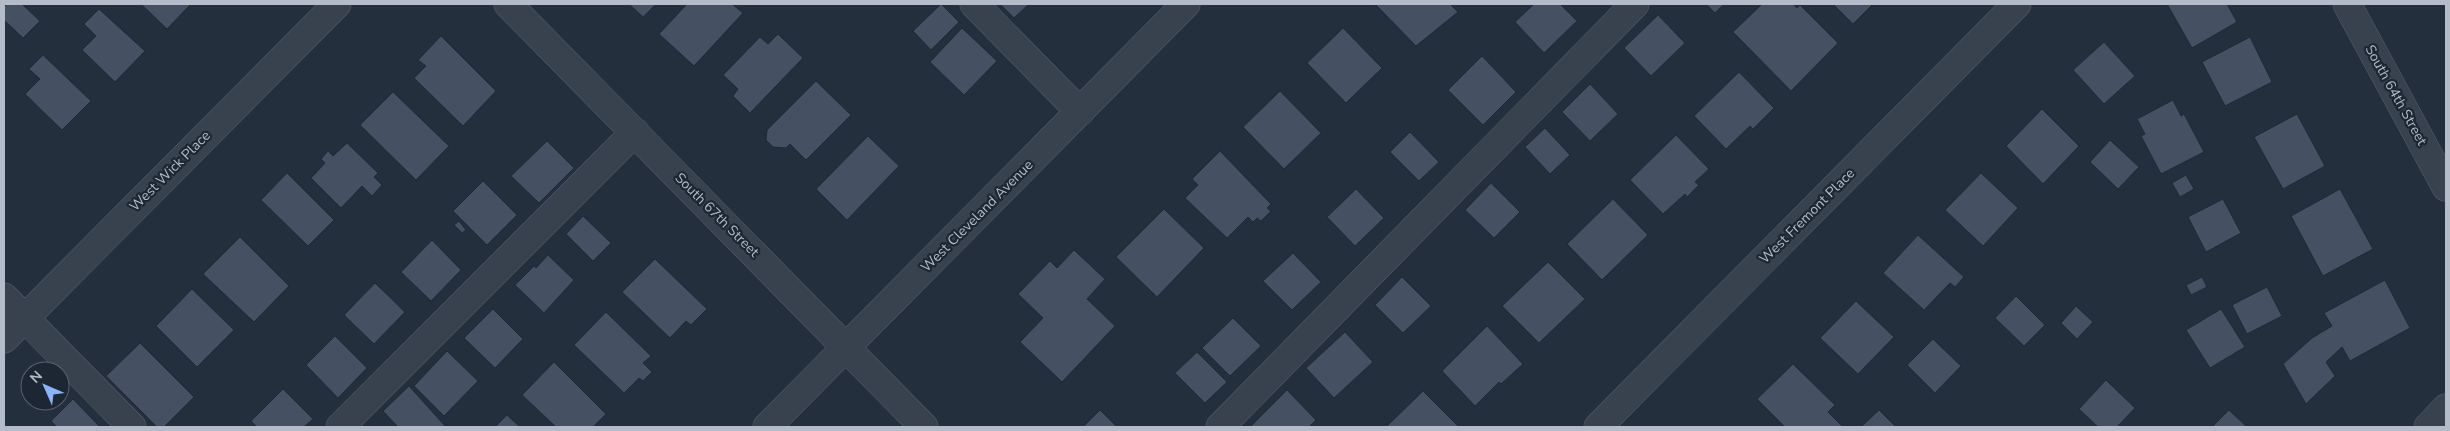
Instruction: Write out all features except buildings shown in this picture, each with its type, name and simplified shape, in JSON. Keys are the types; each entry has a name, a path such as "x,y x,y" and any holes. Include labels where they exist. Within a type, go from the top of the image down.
{"street":[{"name":"West Wick Place","path":"4,339 337,4"},
{"name":"South 67th Street","path":"508,4 847,346 924,427"},
{"path":"974,4 1080,112"},
{"name":"West Cleveland Avenue","path":"767,427 1186,4"},
{"path":"1220,427 1635,4"},
{"name":"West Fremont Place","path":"1598,427 2017,4"},
{"name":"South 64th Street","path":"2346,4 2446,187"},
{"path":"340,427 635,132"},
{"path":"4,297 132,427"},
{"path":"2428,427 2446,408"}]}
